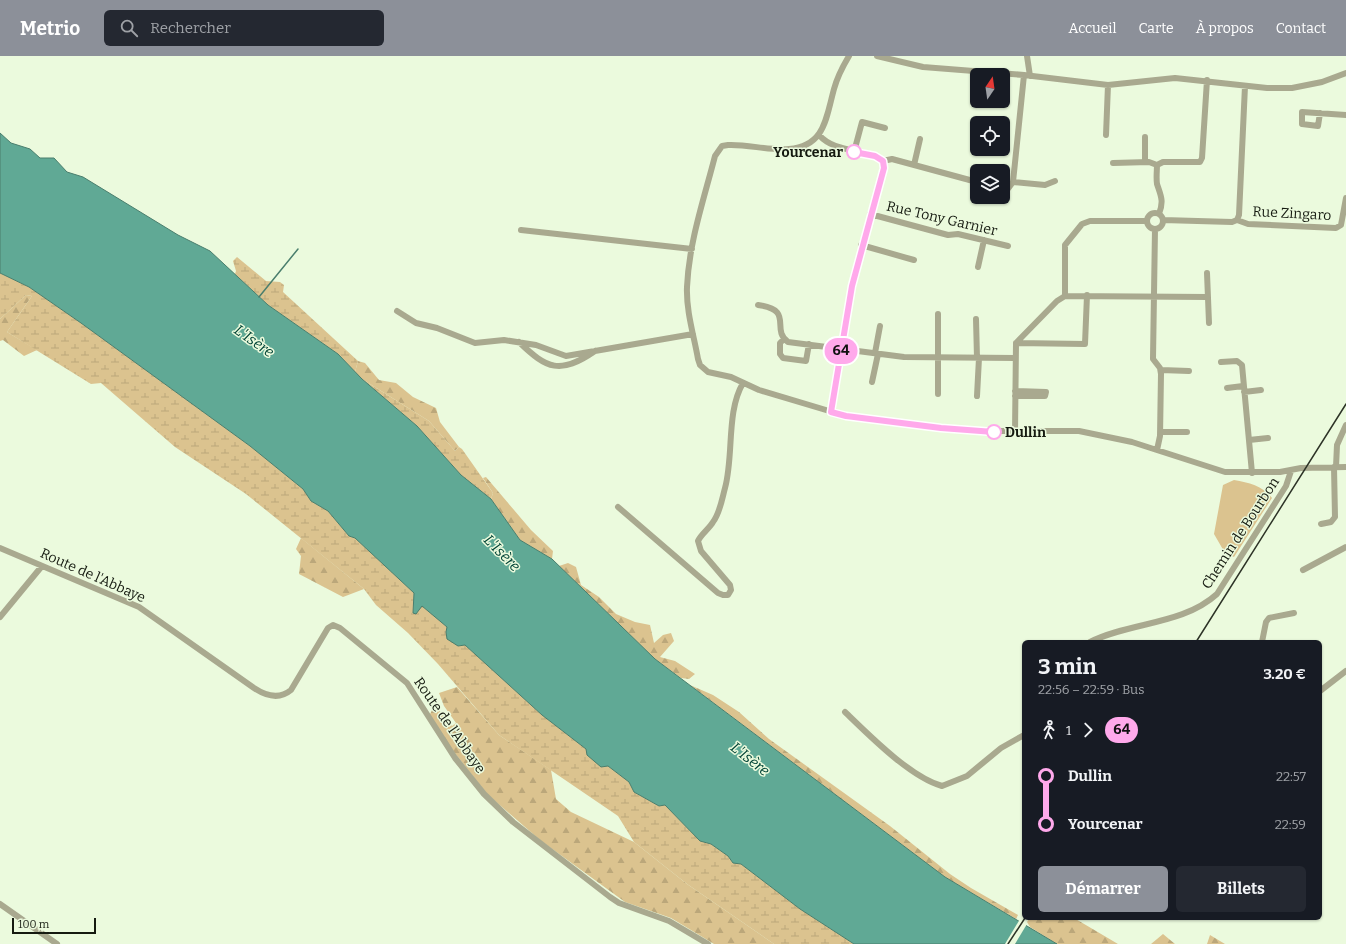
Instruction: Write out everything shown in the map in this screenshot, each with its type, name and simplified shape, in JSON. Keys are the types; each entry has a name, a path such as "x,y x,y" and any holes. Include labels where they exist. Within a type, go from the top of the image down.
{"street":[{"path":"849,56 834,87 826,123 819,135 803,146 788,149 735,144 722,146 716,156 692,249 687,288 689,313 700,365 708,372 731,377 759,390 846,416 941,428 1015,432 1078,431 1132,442 1218,470 1252,473 1291,471 1301,468 1346,467"},
{"path":"877,56 922,67 1108,85 1175,78 1207,80 1245,86 1292,88 1322,82 1346,73"},
{"path":"1010,185 1013,182 1027,76 1027,56"},
{"path":"1113,163 1145,162 1157,165 1163,162 1200,162 1202,158 1207,80"},
{"path":"1106,135 1108,85"},
{"path":"1237,220 1239,215 1245,86"},
{"path":"1320,113 1346,114"},
{"path":"854,152 862,122 885,128"},
{"path":"819,135 836,146 854,152 875,156 883,161 892,159 970,180"},
{"path":"1145,137 1145,162"},
{"path":"914,165 920,139"},
{"path":"831,412 849,298 861,245 884,168 883,161"},
{"path":"1157,165 1157,183 1162,192 1162,207 1159,214"},
{"path":"1013,182 1045,185 1055,181"},
{"name":"Rue Zingaro","path":"1163,220 1232,222 1237,220 1248,224 1336,228 1341,225 1346,198"},
{"name":"Rue Tony Garnier","path":"870,214 948,235 958,234 1008,246"},
{"path":"1147,221 1151,214 1159,214"},
{"path":"1155,229 1160,227 1163,220 1159,214"},
{"path":"1065,296 1065,245 1082,224 1090,221 1147,221"},
{"path":"1147,221 1149,226 1155,229"},
{"path":"1155,229 1153,360 1161,370 1160,432 1157,450"},
{"path":"522,230 692,249"},
{"path":"978,267 984,240"},
{"path":"861,245 914,260"},
{"path":"1206,273 1209,323"},
{"path":"1016,343 1085,344 1087,295"},
{"path":"1015,432 1016,343 1057,301 1065,296 1087,295 1208,297"},
{"path":"758,305 774,308 778,312 784,339 788,342 904,357 1015,358"},
{"path":"397,311 416,322 437,328 475,343 504,340 519,342 536,345 566,356 693,334"},
{"path":"938,314 938,394"},
{"path":"976,319 978,358 977,396"},
{"path":"872,382 880,326"},
{"path":"784,339 780,343 780,354 782,358 806,361 809,344"},
{"path":"519,342 534,356 547,365 566,366 585,358 597,350"},
{"path":"1221,362 1240,362 1242,365 1252,473"},
{"path":"1161,370 1189,371"},
{"path":"618,507 718,592 723,595 728,595 731,590 730,585 701,551 698,541 713,524 720,508 727,480 735,405 738,390 743,383"},
{"path":"1227,388 1261,390"},
{"path":"1321,524 1331,522 1335,517 1335,467 1337,445 1346,425"},
{"path":"1160,432 1187,432"},
{"path":"1250,440 1268,438"},
{"name":"Chemin de Bourbon","path":"1095,640 1159,622 1206,605 1217,594 1286,486 1291,471"},
{"path":"1303,570 1346,547"},
{"name":"Route de l'Abbaye","path":"0,548 139,607 254,688 269,696 281,696 291,690 328,628 333,626 340,628 407,684 456,758 484,794 513,822 610,898 619,903 669,921 708,944"},
{"path":"0,618 42,566"},
{"path":"1262,640 1266,622 1269,618 1294,613"},
{"path":"1322,690 1346,671"},
{"path":"845,712 903,763 925,779 942,786 968,776 1001,748 1022,736"},
{"path":"0,904 57,944"}],"green space":[{"path":"237,257 266,281 280,282 284,285 283,292 358,361 355,372 338,354 268,305 235,274 236,271 233,261"},
{"path":"0,273 29,287 250,446 303,489 311,501 328,511 349,536 355,538 414,593 413,613 421,605 447,627 458,646 465,645 542,715 629,782 634,792 659,806 665,805 700,841 711,844 728,856 733,863 741,864 800,909 854,944 774,944 687,884 634,842 618,816 499,735 438,664 408,633 376,605 364,589 246,494 175,447 101,383 91,384 7,332 32,296 26,295 0,319"},
{"path":"26,295 32,296 7,332 37,350 24,356 3,340 0,341 0,319"},
{"path":"358,361 365,363 379,380 396,383 413,397 436,408 440,422 459,447 455,451 429,421 362,379 355,372"},
{"path":"362,379 429,421 455,451 459,447 462,449 493,493 491,499 461,475 417,426"},
{"path":"486,477 531,530 553,551 552,559 520,540 491,499 493,493 483,478"},
{"path":"1234,480 1260,487 1272,498 1234,557 1225,553 1214,534 1223,485"},
{"path":"301,538 364,589 343,597 299,574 301,556 296,549"},
{"path":"568,563 576,567 581,585 599,597 616,614 635,622 650,625 654,643 663,635 671,633 674,641 660,657 675,661 695,674 689,679 681,678 655,659 559,566"},
{"path":"690,685 713,695 739,712 769,739 890,826 950,874 1018,915 1016,919 945,877"},
{"path":"457,687 499,735 551,770 556,799 571,812 634,842 687,884 774,944 714,944 671,918 625,902 540,840 487,794 432,724 429,716 432,710 438,709 452,726 456,723 444,706 439,693"},
{"path":"1028,920 1077,920 1118,944 1057,944 1030,927 1027,922"},
{"path":"1163,934 1175,944 1151,944"},
{"path":"1210,935 1225,944 1207,944"}],"water":[{"name":"L'Isère","path":"0,133 11,143 30,149 40,158 54,158 67,172 83,177 178,235 210,251 268,305 338,354 362,379 417,426 461,475 491,499 520,540 552,559 655,659 945,877 1057,944 854,944 800,909 741,864 733,863 728,856 711,844 700,841 665,805 659,806 634,792 629,782 608,766 601,767 587,755 586,749 542,715 465,645 458,646 447,639 447,627 422,606 416,614 413,613 414,593 355,538 349,536 328,511 311,501 303,489 250,446 81,323 29,287 0,273"}],"pier":[{"path":"1020,919 1027,924 1015,944 1005,944"}],"waterway":[{"path":"259,297 298,249"}],"railway":[{"path":"1197,640 1346,404"},
{"path":"1008,944 1024,920"}],"bus line":[{"name":"64","path":"854,152 879,158 883,161 884,168 861,245 849,298 834,404 831,412 846,416 941,428 994,432"}],"place":[{"name":"Yourcenar","path":"854,152"},
{"name":"Dullin","path":"994,432"}]}
